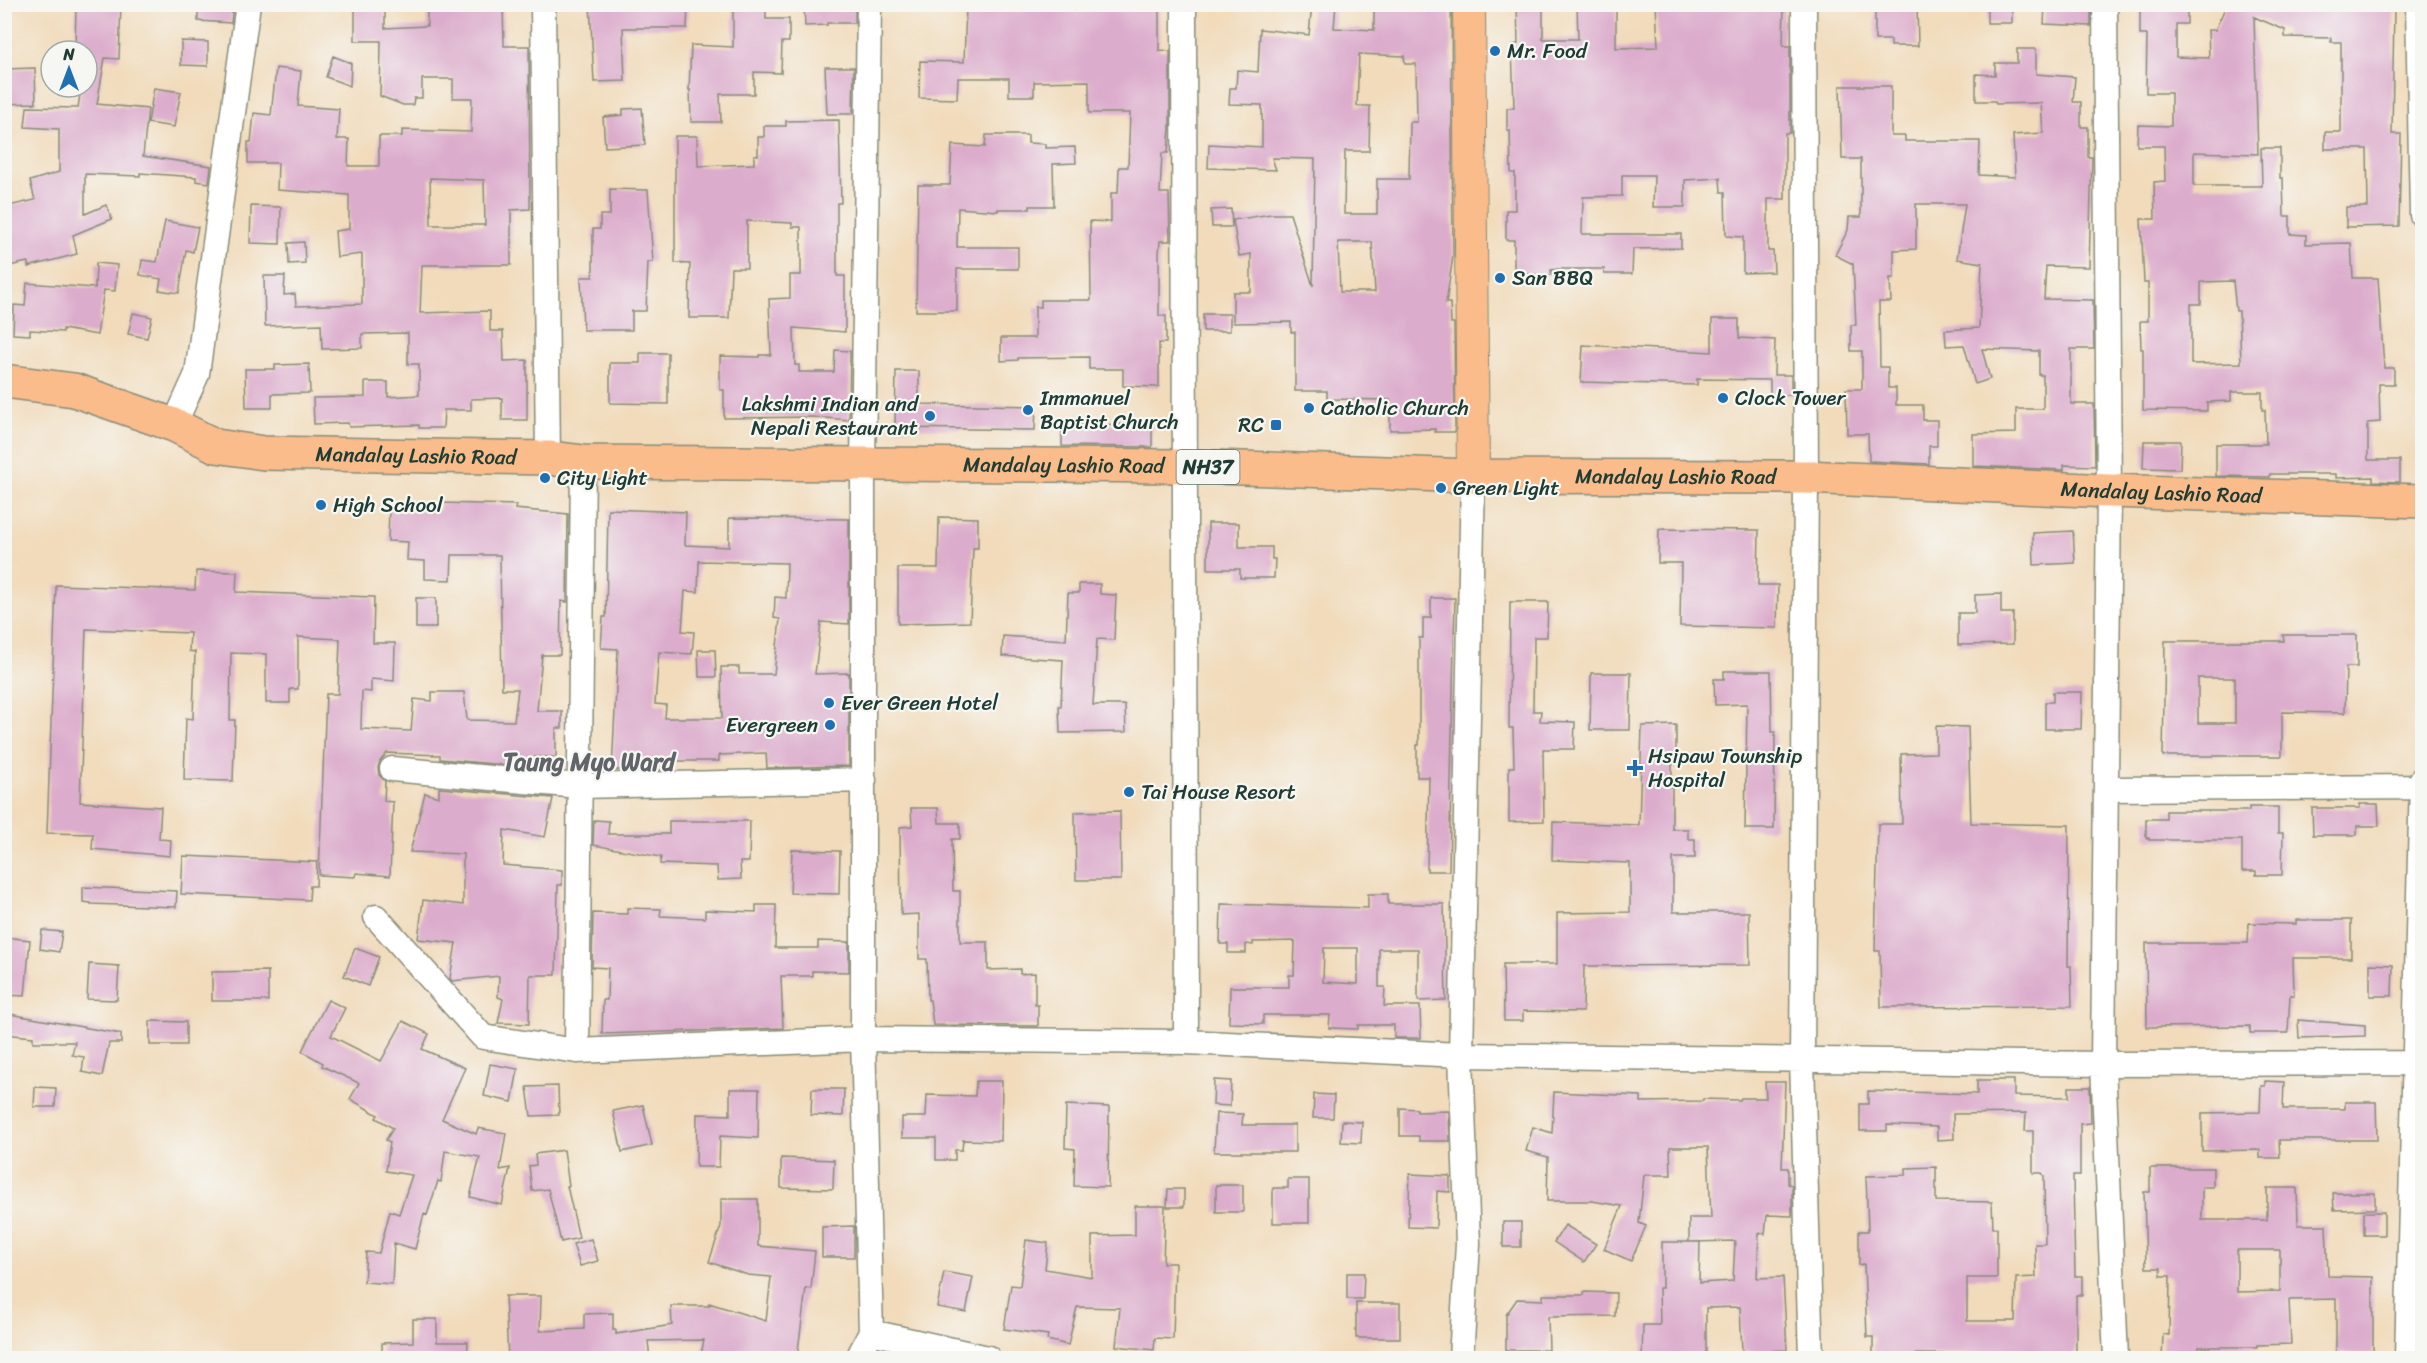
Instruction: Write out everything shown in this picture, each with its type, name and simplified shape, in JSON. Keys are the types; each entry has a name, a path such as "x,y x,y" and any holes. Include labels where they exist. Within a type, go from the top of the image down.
{"highway":[{"name":"Mandalay Lashio Road","path":"4,381 74,390 174,426 216,446 264,453 548,458 584,462 863,466 1184,466 1473,476 1806,477 2109,491 2422,501"}],"main road":[{"path":"1469,4 1473,476"}],"street":[{"path":"174,426 197,374 248,4"},
{"path":"543,4 548,458"},
{"path":"858,1359 871,1332 863,1039 863,466 869,4"},
{"path":"1184,4 1186,1042"},
{"path":"1804,4 1806,477 1802,1060 1812,1359"},
{"path":"2105,4 2109,491 2103,1064 2116,1359"},
{"path":"2418,4 2422,215"},
{"path":"578,1051 584,462"},
{"path":"1461,1359 1468,1244 1461,1055 1473,476"},
{"path":"392,770 579,786 864,780"},
{"path":"2407,1359 2419,1063 2422,779"},
{"path":"2106,789 2422,787"},
{"path":"376,917 483,1037 578,1051 863,1039 1186,1042 1461,1055 2103,1064 2419,1063"},
{"path":"871,1332 988,1359"}],"building":[{"path":"76,4 121,4 119,59 105,58 99,92 99,39 75,39"},
{"path":"198,4 233,4 231,23 198,21"},
{"path":"427,4 503,4 504,46 529,46 530,209 511,210 511,265 422,265 420,313 490,311 490,331 503,331 504,361 527,360 527,420 502,420 502,398 471,399 471,410 444,410 443,428 419,428 419,425 349,427 348,423 314,424 313,398 365,397 365,382 388,382 388,397 419,395 419,364 408,364 408,333 362,334 362,348 322,349 321,324 265,326 264,276 285,276 284,295 295,294 296,306 362,304 362,254 337,257 335,231 349,229 349,195 277,190 278,163 248,163 248,142 251,142 254,113 271,115 276,68 301,71 298,106 339,109 337,139 349,139 348,166 379,166 379,136 402,136 402,130 471,132 472,98 453,98 453,79 422,79 422,98 414,98 413,105 403,105 380,96 381,41 355,41 355,5 385,5 385,28 427,26","holes":["430,178 484,180 485,225 431,225"]},
{"path":"590,4 688,4 687,28 623,28 625,81 594,82"},
{"path":"733,4 766,4 766,19 789,19 789,42 782,42 781,73 754,72 754,94 720,94 721,122 691,122 689,90 691,45 733,47"},
{"path":"804,4 855,4 855,23 805,26"},
{"path":"1025,4 1159,7 1159,50 1170,51 1170,127 1168,153 1162,153 1160,193 1169,193 1170,241 1160,241 1159,253 1159,316 1166,316 1166,343 1159,343 1159,387 1123,386 1123,369 1089,369 1089,357 1018,358 1018,360 1001,361 1001,338 1035,338 1035,307 1041,307 1041,300 1091,300 1090,221 1111,222 1111,193 1118,193 1119,167 1128,167 1130,113 1089,113 1089,81 1034,82 1034,96 1009,96 1009,78 958,78 957,99 919,98 920,61 964,62 966,6 1025,7"},
{"path":"1312,4 1336,4 1334,28 1374,30 1374,4 1451,4 1453,256 1446,303 1450,303 1451,323 1454,323 1455,432 1435,432 1435,429 1390,430 1390,400 1327,399 1327,391 1295,391 1295,332 1291,332 1291,322 1233,323 1233,292 1251,292 1251,254 1239,256 1233,220 1271,214 1290,214 1313,286 1315,159 1272,158 1276,170 1208,168 1209,144 1262,147 1262,105 1229,104 1230,88 1236,88 1237,70 1258,72 1260,29 1309,35","holes":["1359,54 1404,56 1405,64 1416,64 1417,122 1410,122 1409,179 1377,179 1377,214 1344,214 1345,151 1369,151 1370,106 1357,106","1338,242 1372,242 1375,292 1340,292"]},
{"path":"1517,4 1543,4 1543,39 1578,39 1577,4 1616,4 1616,48 1658,47 1656,4 1784,4 1783,46 1790,46 1790,133 1785,133 1785,199 1768,199 1768,251 1773,251 1774,272 1743,273 1743,237 1726,236 1725,192 1721,192 1720,178 1685,180 1685,207 1653,207 1654,175 1622,175 1622,196 1583,197 1582,234 1681,234 1681,248 1633,249 1632,274 1604,274 1604,269 1559,269 1551,270 1551,275 1514,274 1514,240 1506,240 1506,210 1515,210 1515,173 1511,173 1507,108 1514,108 1512,45 1518,44"},
{"path":"1875,4 1917,4 1918,46 1891,46 1891,40 1875,40"},
{"path":"1987,4 2012,4 2012,23 1987,23"},
{"path":"2045,4 2091,4 2091,26 2044,24"},
{"path":"2224,4 2326,4 2326,8 2394,8 2392,134 2401,134 2399,226 2346,227 2346,207 2368,207 2367,149 2325,149 2325,132 2341,132 2341,42 2331,42 2331,38 2285,37 2285,30 2254,17 2258,154 2194,152 2194,186 2262,186 2261,148 2280,148 2284,216 2290,216 2290,234 2306,235 2306,244 2351,243 2353,278 2378,278 2384,368 2394,368 2394,384 2379,384 2380,422 2368,423 2368,460 2400,460 2400,482 2373,481 2373,477 2336,478 2336,474 2270,474 2270,477 2216,476 2216,444 2266,444 2262,392 2231,392 2231,401 2207,402 2207,411 2143,410 2143,349 2141,349 2140,321 2148,321 2148,283 2144,283 2141,219 2155,219 2154,182 2165,181 2164,146 2137,146 2138,125 2171,126 2171,93 2146,93 2147,35 2140,35 2140,5 2187,5 2187,24 2176,24 2176,57 2209,58 2208,30 2215,30 2226,6","holes":["2233,281 2236,311 2239,311 2241,363 2191,364 2191,304 2201,304 2201,282"]},
{"path":"181,41 208,42 208,66 181,65"},
{"path":"2017,49 2036,49 2036,74 2075,77 2073,102 2081,102 2081,127 2088,127 2088,157 2092,157 2089,267 2046,266 2044,299 2093,300 2094,349 2071,349 2071,404 2094,404 2095,466 2064,465 2064,470 1973,466 1973,434 2016,433 2016,409 2043,409 2043,375 2039,375 2039,351 1982,349 1990,379 1975,384 1964,345 1946,346 1945,330 1979,328 1982,263 1957,259 1965,204 1916,204 1916,249 1894,250 1894,278 1890,278 1891,302 1879,302 1880,367 1888,367 1888,388 1896,388 1896,405 1923,405 1923,420 1937,420 1937,446 1929,446 1929,464 1869,461 1868,434 1847,434 1846,389 1862,389 1862,351 1851,351 1851,325 1856,325 1853,264 1835,255 1848,230 1849,217 1861,217 1861,159 1842,159 1840,86 1891,86 1891,136 1905,136 1905,141 1980,141 1979,175 2015,177 2013,135 2043,133 2041,103 1996,104 1995,101 1976,101 1976,74 1995,75 1995,63 2017,63"},
{"path":"333,56 351,63 350,86 326,77"},
{"path":"825,67 854,67 853,114 827,114"},
{"path":"35,68 36,103 6,104 5,69"},
{"path":"154,88 181,92 174,127 148,123"},
{"path":"79,99 98,99 97,104 148,109 143,156 211,166 209,183 196,181 196,177 140,173 140,176 85,174 85,214 106,205 112,219 73,235 77,254 28,267 28,262 4,267 4,207 35,200 30,181 59,172 59,129 25,127 27,107 78,108"},
{"path":"642,108 645,145 605,147 603,117 623,115 623,109"},
{"path":"839,120 841,203 837,203 837,276 845,276 845,332 794,328 795,365 799,365 799,372 834,372 835,350 850,351 849,420 813,417 724,418 724,390 720,390 720,356 771,355 769,299 790,298 790,275 801,275 801,227 792,227 792,223 747,221 747,268 731,268 729,318 689,318 690,264 675,263 675,136 697,136 698,166 754,164 754,155 758,155 758,137 764,137 764,126 786,126 786,121"},
{"path":"986,135 1028,135 1028,143 1045,144 1045,148 1075,147 1076,163 1053,164 1054,206 1030,206 1030,209 998,209 998,211 958,208 957,247 1018,247 1018,269 957,269 957,311 916,311 918,185 950,185 952,145 985,147"},
{"path":"610,189 648,190 653,262 648,262 646,311 632,311 632,330 583,330 581,277 593,277 593,229 600,229 600,215 610,215"},
{"path":"251,206 281,207 280,244 250,243"},
{"path":"1231,209 1232,227 1212,227 1211,210"},
{"path":"165,221 198,227 193,252 186,250 179,293 159,290 161,279 140,275 142,260 157,262"},
{"path":"304,242 305,263 289,264 288,243"},
{"path":"96,263 117,265 115,291 104,290 97,335 63,329 63,332 30,330 30,335 13,334 14,305 25,306 27,283 95,288"},
{"path":"133,313 152,317 147,338 128,334"},
{"path":"1203,314 1230,314 1230,331 1203,331"},
{"path":"1712,319 1739,319 1739,338 1775,340 1774,375 1791,375 1791,395 1770,395 1770,380 1697,379 1697,385 1581,382 1583,345 1712,352"},
{"path":"640,353 668,353 668,404 610,403 610,363 640,363"},
{"path":"309,364 310,393 272,394 272,408 246,408 245,369 275,369 275,365"},
{"path":"896,371 919,371 919,404 1036,406 1035,430 895,428"},
{"path":"1152,424 1152,447 1062,446 1062,425"},
{"path":"2144,441 2181,441 2180,469 2143,468"},
{"path":"440,503 516,505 515,509 568,514 567,602 561,601 560,655 542,655 537,711 562,711 562,728 556,728 556,757 535,757 534,768 440,759 440,755 387,753 380,761 378,768 379,775 385,781 384,801 393,802 390,876 356,873 355,877 319,875 326,694 338,694 340,639 298,637 298,689 290,689 290,703 266,703 266,654 231,653 230,720 235,720 233,781 184,780 186,718 193,719 195,652 189,651 190,633 86,629 80,802 161,807 159,839 171,840 170,856 92,849 93,834 47,833 56,585 195,590 196,571 237,572 236,592 374,597 373,643 395,643 394,681 371,679 371,692 362,691 361,729 411,731 414,699 432,701 432,692 464,692 467,720 514,721 518,689 502,689 500,555 452,555 451,580 425,579 425,561 407,560 408,542 388,541 389,508 440,510"},
{"path":"608,509 686,512 685,545 729,547 729,518 849,519 849,624 821,622 815,674 849,673 849,766 767,768 766,753 719,755 719,761 664,761 664,770 612,770 618,649 601,648 603,617 606,617","holes":["699,561 787,563 786,598 775,597 774,618 780,619 774,674 739,674 739,667 721,667 722,718 665,718 666,705 655,704 659,652 692,654 694,632 682,631 685,591 698,592"]},
{"path":"939,517 978,518 978,548 973,548 970,622 898,624 898,568 938,568"},
{"path":"1208,523 1239,523 1239,547 1272,547 1272,559 1275,559 1274,578 1240,578 1240,569 1208,569"},
{"path":"1659,529 1759,530 1758,585 1778,585 1777,628 1680,626 1681,563 1658,563"},
{"path":"2073,531 2075,563 2034,565 2033,533"},
{"path":"1079,584 1100,584 1100,594 1116,595 1114,640 1097,639 1093,705 1125,705 1126,732 1060,733 1059,706 1061,706 1063,660 1002,656 1003,636 1066,640 1068,593 1079,593"},
{"path":"2001,594 2001,613 2013,613 2013,644 1958,645 1958,613 1975,613 1975,595"},
{"path":"416,598 436,598 436,628 416,628"},
{"path":"1431,598 1455,598 1449,871 1427,871 1429,777 1417,777 1419,638 1423,638 1423,618 1431,618"},
{"path":"1510,602 1548,602 1547,637 1534,637 1533,711 1541,711 1540,721 1575,722 1574,749 1543,749 1544,821 1509,822 1509,767 1514,767 1513,728 1509,728"},
{"path":"2283,635 2357,635 2357,667 2346,667 2345,713 2282,712 2282,756 2163,756 2165,641 2284,641","holes":["2198,678 2235,678 2235,723 2198,723"]},
{"path":"698,650 715,650 716,677 699,677"},
{"path":"1724,671 1771,671 1772,732 1775,732 1774,829 1745,829 1747,704 1715,705 1714,679 1724,679"},
{"path":"1591,673 1631,673 1630,730 1590,730"},
{"path":"2053,692 2082,692 2081,729 2045,729 2045,702 2053,702"},
{"path":"1676,725 1676,764 1672,764 1672,829 1688,829 1688,839 1695,839 1695,858 1673,858 1673,912 1749,912 1750,965 1584,966 1583,1012 1523,1011 1523,1021 1504,1021 1503,964 1557,964 1557,913 1630,912 1630,863 1552,860 1553,822 1639,825 1642,726"},
{"path":"1936,726 1968,727 1971,823 2069,825 2068,966 2071,966 2072,1006 1881,1007 1880,951 1875,951 1878,824 1902,824 1901,754 1936,753"},
{"path":"439,788 553,798 545,837 504,830 503,865 562,870 562,885 558,885 556,975 530,975 529,1024 498,1023 503,999 498,997 499,976 452,981 450,978 456,943 418,939 423,900 463,905 463,854 410,852 425,793 439,797"},
{"path":"2360,804 2378,804 2379,826 2357,826 2357,835 2313,835 2312,808 2360,808"},
{"path":"2249,807 2278,807 2278,833 2283,833 2282,875 2256,875 2256,871 2242,871 2242,840 2149,840 2146,838 2146,819 2166,819 2166,811 2249,811"},
{"path":"911,808 938,808 939,823 960,823 960,839 952,839 953,891 960,891 960,942 988,942 988,970 1020,969 1020,974 1035,973 1035,1005 1038,1005 1038,1026 933,1025 930,1000 928,1000 927,959 919,959 919,914 901,915 900,827 912,826"},
{"path":"1120,811 1121,880 1076,880 1075,812"},
{"path":"594,820 609,821 608,834 669,834 669,821 750,821 749,862 740,862 741,879 718,880 717,866 660,864 661,857 593,845"},
{"path":"792,850 840,851 839,894 790,893"},
{"path":"183,856 317,862 316,886 310,886 309,900 181,894"},
{"path":"83,887 177,891 176,907 91,904 83,902"},
{"path":"1368,894 1388,894 1388,904 1444,904 1446,1000 1418,1001 1418,949 1379,949 1379,987 1385,987 1384,1006 1420,1006 1421,1038 1394,1038 1394,1025 1358,1025 1358,1029 1329,1028 1330,1015 1263,1015 1263,1024 1229,1023 1230,987 1289,987 1289,975 1294,975 1295,941 1253,942 1253,945 1246,944 1246,953 1228,953 1228,944 1220,944 1221,904 1368,908","holes":["1324,948 1358,948 1358,984 1323,982"]},
{"path":"756,905 776,905 775,948 818,948 818,941 849,942 849,972 812,971 812,976 781,976 783,1028 602,1034 603,1000 607,1000 608,968 592,967 593,913 627,914 627,908 661,909 660,916 705,918 705,910 756,912"},
{"path":"2296,920 2351,920 2351,958 2293,958 2294,995 2290,995 2288,1033 2250,1033 2250,1026 2147,1027 2146,943 2248,943 2249,923 2296,924"},
{"path":"42,930 62,932 59,952 40,949"},
{"path":"4,937 30,940 25,996 4,995"},
{"path":"355,948 379,957 368,986 344,976"},
{"path":"89,964 119,966 117,1000 87,999"},
{"path":"2370,964 2393,965 2392,996 2370,996"},
{"path":"268,971 268,1001 212,1001 212,972"},
{"path":"328,1000 345,1008 331,1036 381,1061 403,1021 429,1034 422,1049 465,1068 442,1119 476,1134 478,1128 506,1133 500,1170 510,1168 502,1205 470,1197 480,1157 445,1151 441,1182 438,1181 427,1215 424,1214 415,1249 394,1243 392,1284 364,1282 366,1252 379,1253 390,1211 399,1214 412,1175 386,1171 390,1142 386,1140 393,1128 376,1118 378,1115 350,1099 359,1083 322,1066 323,1063 302,1051"},
{"path":"4,1013 121,1034 121,1043 109,1043 102,1076 82,1072 84,1057 72,1055 75,1042 33,1042 33,1037 4,1034"},
{"path":"2298,1020 2365,1025 2365,1036 2299,1038"},
{"path":"150,1021 186,1022 186,1045 150,1045"},
{"path":"490,1064 518,1069 512,1102 484,1096"},
{"path":"1214,1080 1231,1081 1230,1106 1213,1105"},
{"path":"1977,1080 2014,1080 2014,1096 2069,1097 2069,1087 2090,1087 2091,1123 2080,1124 2080,1176 2073,1176 2075,1276 2082,1276 2082,1295 2076,1295 2076,1356 1983,1359 1983,1354 1916,1354 1916,1359 1873,1359 1873,1337 1867,1337 1864,1264 1859,1265 1859,1231 1868,1231 1866,1176 1906,1175 1906,1168 1936,1167 1936,1201 1992,1202 1993,1228 1997,1228 1997,1278 1967,1278 1967,1321 2015,1321 2016,1278 2036,1277 2035,1244 2045,1244 2044,1176 2042,1173 2033,1173 2033,1131 2025,1131 2026,1113 1953,1114 1954,1139 1937,1140 1937,1127 1887,1125 1887,1131 1860,1131 1860,1104 1868,1104 1868,1091 1977,1094"},
{"path":"976,1081 1002,1081 1001,1141 963,1140 962,1150 955,1150 955,1160 936,1160 936,1138 902,1138 902,1117 926,1117 927,1095 975,1096"},
{"path":"2265,1081 2284,1082 2283,1109 2345,1109 2345,1102 2376,1102 2377,1140 2279,1140 2280,1158 2260,1158 2260,1150 2202,1151 2202,1113 2260,1112 2261,1086 2265,1086"},
{"path":"1765,1082 1785,1082 1782,1168 1788,1168 1788,1184 1792,1185 1792,1216 1767,1215 1765,1234 1759,1233 1757,1278 1783,1277 1787,1350 1742,1352 1740,1307 1706,1308 1706,1359 1642,1359 1643,1325 1660,1325 1659,1288 1662,1288 1662,1242 1689,1242 1689,1218 1711,1218 1708,1147 1670,1147 1671,1175 1644,1175 1639,1223 1646,1226 1631,1261 1604,1249 1622,1206 1592,1201 1547,1201 1548,1157 1526,1151 1533,1127 1552,1133 1554,1092 1641,1096 1641,1102 1740,1100 1741,1098 1766,1098","holes":["1735,1241 1733,1281 1699,1283 1700,1242 1689,1242"]},
{"path":"558,1086 559,1115 531,1116 527,1087"},
{"path":"35,1087 56,1088 55,1107 34,1107"},
{"path":"730,1089 759,1089 758,1138 720,1136 719,1167 696,1167 697,1114 730,1115"},
{"path":"812,1089 844,1089 843,1116 811,1115"},
{"path":"1314,1094 1334,1095 1333,1118 1313,1118"},
{"path":"643,1105 652,1145 622,1152 613,1111"},
{"path":"1066,1105 1109,1107 1108,1187 1074,1186 1075,1149 1065,1148"},
{"path":"1400,1108 1417,1109 1417,1112 1449,1111 1450,1141 1419,1141 1419,1136 1400,1136"},
{"path":"1216,1113 1243,1114 1242,1125 1295,1125 1295,1152 1214,1152"},
{"path":"1342,1121 1362,1122 1361,1143 1341,1142"},
{"path":"564,1150 569,1186 567,1186 579,1238 561,1242 548,1189 532,1191 529,1166 536,1165 535,1154"},
{"path":"781,1158 834,1160 833,1189 781,1188"},
{"path":"2150,1168 2213,1168 2213,1187 2202,1187 2202,1220 2267,1220 2267,1188 2297,1188 2298,1225 2326,1225 2328,1276 2373,1277 2373,1354 2336,1353 2336,1299 2289,1300 2291,1344 2257,1345 2257,1347 2199,1347 2198,1359 2162,1359 2163,1334 2169,1335 2170,1276 2161,1276 2161,1268 2146,1268 2144,1192 2150,1192","holes":["2237,1250 2280,1250 2280,1291 2237,1292"]},
{"path":"1410,1174 1450,1176 1450,1192 1437,1191 1436,1228 1408,1227"},
{"path":"1288,1179 1309,1179 1309,1223 1273,1223 1273,1188 1288,1188"},
{"path":"1216,1185 1243,1185 1243,1212 1216,1212"},
{"path":"1168,1189 1184,1189 1184,1207 1167,1207"},
{"path":"2333,1193 2375,1193 2375,1209 2334,1210"},
{"path":"721,1199 758,1199 758,1246 815,1251 811,1289 806,1288 797,1359 700,1359 704,1340 648,1341 650,1359 508,1359 505,1296 541,1296 540,1331 584,1329 584,1314 613,1313 613,1330 616,1330 616,1334 672,1325 671,1306 709,1306 709,1303 766,1321 771,1277 748,1275 709,1262 721,1226"},
{"path":"1135,1206 1165,1206 1163,1263 1175,1263 1173,1339 1155,1338 1154,1350 1116,1346 1120,1308 1077,1307 1068,1345 1047,1340 1048,1335 1004,1329 1011,1285 1020,1286 1026,1240 1048,1243 1045,1269 1092,1277 1092,1236 1135,1235"},
{"path":"2364,1212 2384,1212 2384,1235 2364,1235"},
{"path":"1503,1222 1521,1222 1521,1247 1503,1247"},
{"path":"1565,1225 1596,1244 1584,1262 1554,1242"},
{"path":"854,1226 854,1257 822,1257 822,1227"},
{"path":"591,1239 598,1261 580,1266 573,1244"},
{"path":"944,1272 973,1277 966,1312 937,1307"},
{"path":"1347,1273 1364,1273 1363,1299 1347,1299"},
{"path":"1584,1292 1616,1293 1615,1316 1548,1317 1549,1350 1506,1350 1506,1315 1517,1299 1543,1300 1543,1295 1584,1295"},
{"path":"1356,1303 1400,1303 1400,1338 1356,1338"},
{"path":"413,1319 437,1319 437,1342 468,1342 467,1359 382,1359 382,1343 413,1342"}],"place":[{"name":"Mr. Food","path":"1495,51"},
{"name":"San BBQ","path":"1500,278"},
{"name":"Clock Tower","path":"1723,398"},
{"name":"Catholic Church","path":"1309,408"},
{"name":"Immanuel Baptist Church","path":"1028,410"},
{"name":"Lakshmi Indian and Nepali Restaurant","path":"930,416"},
{"name":"RC","path":"1276,425"},
{"name":"City Light","path":"545,478"},
{"name":"Green Light","path":"1441,488"},
{"name":"High School","path":"321,505"},
{"name":"Ever Green Hotel","path":"829,703"},
{"name":"Evergreen","path":"830,725"},
{"name":"Hsipaw Township Hospital","path":"1635,768"},
{"name":"Tai House Resort","path":"1129,792"}],"district":[{"name":"Taung Myo Ward","path":"589,762"}]}
